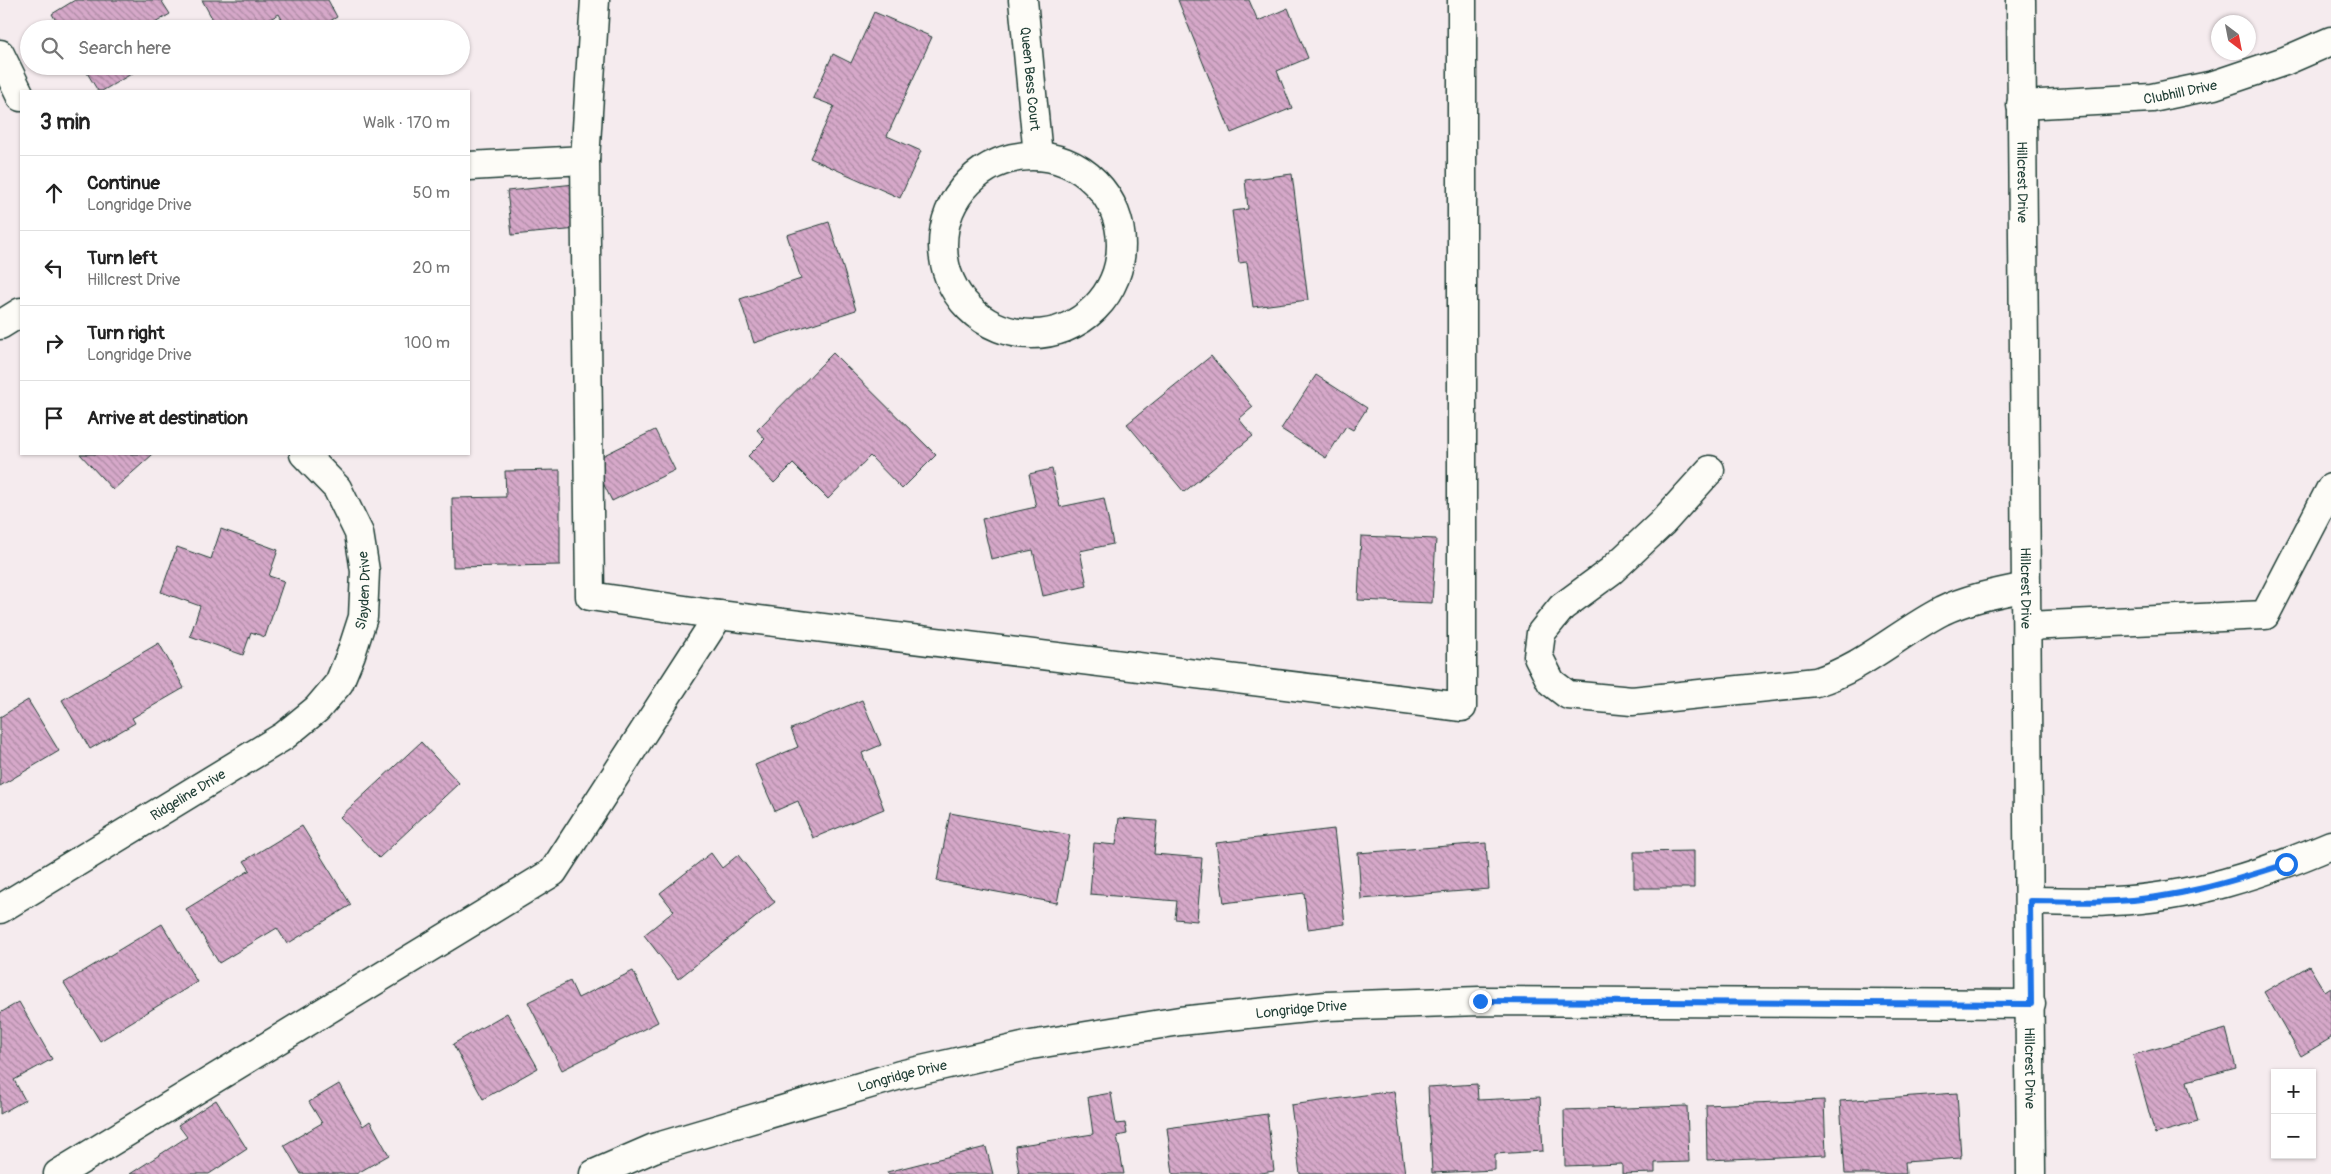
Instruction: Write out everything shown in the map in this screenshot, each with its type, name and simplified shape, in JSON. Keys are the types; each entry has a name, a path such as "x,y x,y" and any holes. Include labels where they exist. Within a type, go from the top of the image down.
{"street":[{"path":"595,0 585,160 590,596 719,615 1462,707 1462,0"},
{"name":"Queen Bess Court","path":"1023,0 1038,156"},
{"name":"Hillcrest Drive","path":"2021,0 2032,1174"},
{"name":"Clubhill Drive","path":"2021,105 2161,96 2214,85 2285,61 2331,41"},
{"path":"0,54 20,96"},
{"path":"1017,156 1038,156 1069,163 1093,180 1108,196 1120,230 1119,262 1116,278 1089,314 1056,331 1043,334 1021,334 998,328 974,314 957,294 942,257 944,227 958,193 970,181 994,163 1017,156"},
{"path":"470,166 585,160"},
{"path":"0,325 20,313"},
{"name":"Slayden Drive","path":"305,455 337,488 359,533 365,571 363,617 352,654"},
{"path":"1710,470 1662,523 1611,571 1562,607 1541,633 1538,656 1551,682 1568,695 1632,701 1816,682 1839,675 1941,612 1972,599 2026,587"},
{"path":"2027,626 2265,615 2331,488"},
{"path":"58,1174 553,872 719,615"},
{"name":"Ridgeline Drive","path":"0,909 284,736 316,709 339,683 352,654"},
{"path":"2030,901 2115,902 2163,896 2225,884 2286,864 2331,845"},
{"name":"Longridge Drive","path":"594,1174 654,1148 900,1075 1031,1046 1180,1021 1326,1006 1480,1001 2031,1004"}],"building":[{"path":"75,0 161,0 170,14 160,20 56,20 52,14"},
{"path":"202,0 328,0 337,17 332,20 282,20 279,14 268,20 213,20"},
{"path":"1178,0 1249,0 1258,21 1288,8 1308,58 1277,71 1292,108 1231,133"},
{"path":"874,12 932,37 887,136 921,151 900,198 810,158 834,106 813,98 833,54 851,63"},
{"path":"88,75 130,75 104,90 97,90"},
{"path":"1292,174 1308,300 1253,307 1247,262 1239,263 1232,211 1248,209 1245,180"},
{"path":"575,184 578,229 512,235 507,191"},
{"path":"829,222 856,310 754,343 740,299 801,279 787,235"},
{"path":"833,353 936,455 902,489 870,456 828,499 793,464 774,483 748,456 765,439 757,430"},
{"path":"1211,356 1253,407 1239,419 1253,436 1184,492 1127,424"},
{"path":"1316,375 1367,408 1353,430 1346,426 1326,458 1281,429"},
{"path":"655,430 675,470 612,501 592,461"},
{"path":"81,455 152,455 113,490"},
{"path":"1052,469 1060,507 1104,498 1113,544 1080,551 1087,586 1043,596 1033,550 991,559 982,519 1036,507 1029,474"},
{"path":"560,470 560,565 453,567 452,498 506,497 505,471"},
{"path":"221,529 278,550 269,576 284,581 265,637 251,632 243,655 190,636 200,606 161,592 177,547 211,559"},
{"path":"1361,536 1436,539 1432,603 1358,600"},
{"path":"159,643 184,688 132,718 135,723 90,749 62,700"},
{"path":"28,700 59,751 0,786 0,717"},
{"path":"862,700 881,745 862,753 884,809 813,838 798,801 775,811 755,765 798,747 791,729"},
{"path":"421,742 459,783 379,858 340,817"},
{"path":"950,813 1070,835 1057,903 937,881"},
{"path":"1119,818 1157,821 1154,854 1202,858 1197,921 1175,919 1177,901 1090,894 1094,843 1116,845"},
{"path":"302,826 351,905 287,944 277,928 219,963 186,909 250,870 244,861"},
{"path":"1334,829 1345,924 1308,929 1304,893 1224,903 1216,843"},
{"path":"1486,843 1489,889 1361,899 1358,853"},
{"path":"1694,851 1694,888 1634,888 1634,852"},
{"path":"711,853 722,868 738,855 775,902 678,979 644,935 674,911 660,893"},
{"path":"162,924 197,982 100,1041 64,983"},
{"path":"2309,966 2325,992 2331,988 2331,1038 2301,1056 2264,992"},
{"path":"633,971 658,1022 562,1070 528,1002 570,981 578,998"},
{"path":"19,1002 52,1059 14,1080 25,1100 0,1114 0,1013"},
{"path":"507,1013 538,1068 483,1099 453,1044"},
{"path":"2226,1029 2236,1068 2187,1081 2198,1122 2155,1134 2133,1055"},
{"path":"339,1084 363,1126 370,1121 389,1155 356,1174 301,1174 284,1145 322,1123 309,1102"},
{"path":"1477,1084 1478,1100 1540,1097 1543,1151 1495,1154 1495,1170 1432,1173 1428,1087"},
{"path":"1394,1091 1405,1174 1300,1174 1291,1105"},
{"path":"1111,1093 1116,1124 1125,1123 1127,1134 1117,1136 1124,1174 1019,1174 1015,1146 1093,1134 1088,1097"},
{"path":"1957,1093 1961,1158 1905,1162 1906,1174 1845,1174 1840,1101"},
{"path":"216,1100 247,1149 209,1174 130,1174 187,1137 178,1125"},
{"path":"1824,1100 1826,1155 1707,1160 1706,1105"},
{"path":"1687,1106 1689,1162 1655,1163 1655,1173 1622,1174 1622,1164 1565,1166 1564,1110"},
{"path":"1267,1114 1274,1171 1255,1174 1173,1174 1167,1128"},
{"path":"986,1147 993,1174 888,1174 887,1172"}],"route":[{"path":"1480,1001 2031,1004 2030,901 2115,902 2163,896 2225,884 2286,864"}]}
